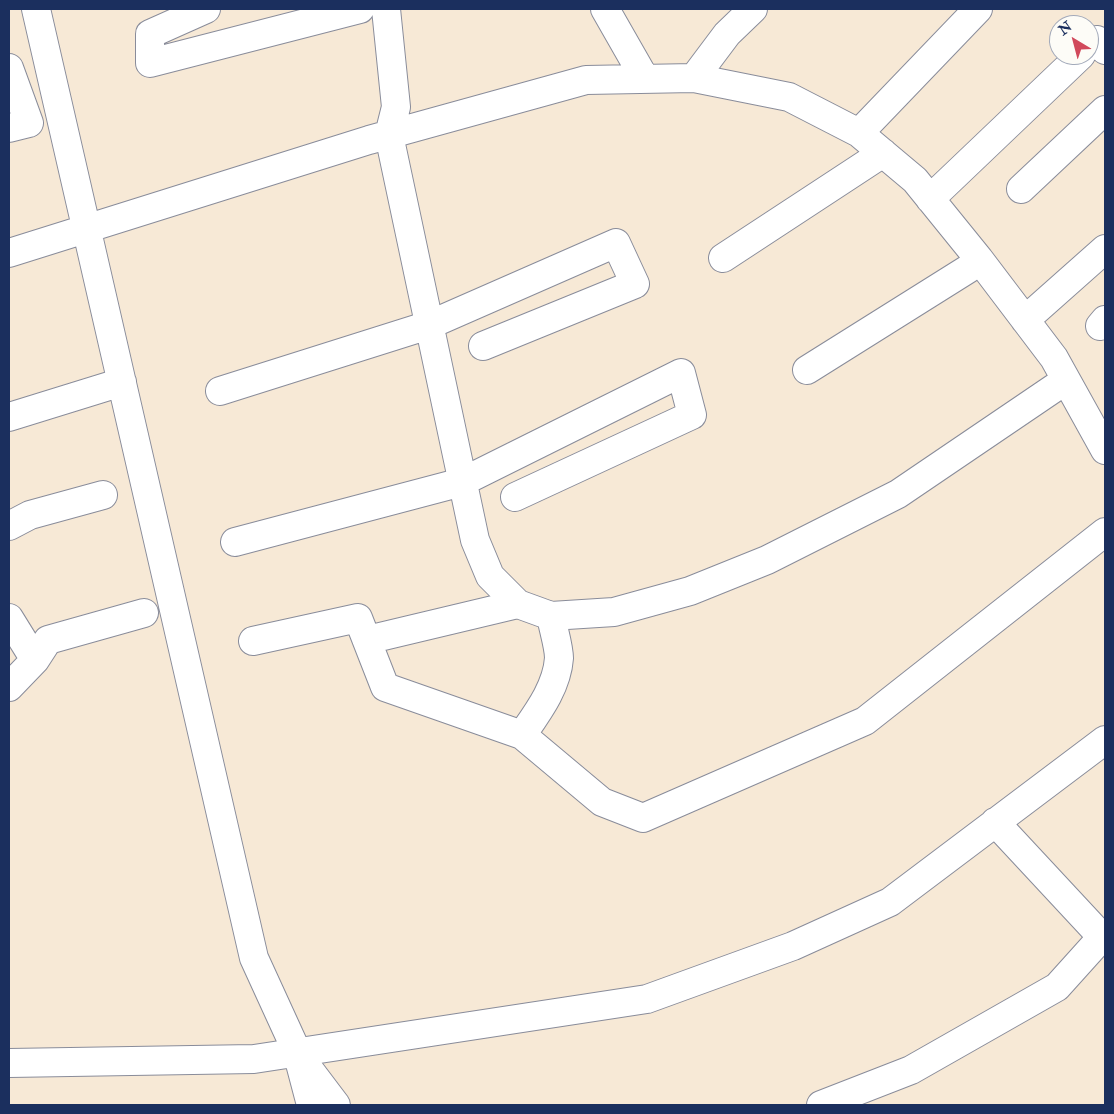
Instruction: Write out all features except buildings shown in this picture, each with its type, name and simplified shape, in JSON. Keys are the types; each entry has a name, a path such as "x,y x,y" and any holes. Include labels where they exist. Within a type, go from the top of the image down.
{"street":[{"path":"36,9 254,958 297,1052 311,1105"},
{"path":"206,9 150,34 150,63 360,9"},
{"path":"386,9 396,107 389,135 474,540 490,576 518,604 551,616 614,612 690,591 767,560 898,494 1066,380"},
{"path":"606,9 645,79"},
{"path":"694,78 727,34 753,9"},
{"path":"859,133 978,9"},
{"path":"930,199 1071,65"},
{"path":"9,68 29,123 9,128"},
{"path":"9,253 389,135 586,80 694,78 789,97 859,133 915,180 1054,358 1105,450"},
{"path":"1021,189 1105,110"},
{"path":"723,258 883,153"},
{"path":"220,391 429,325 616,242 634,284 483,346"},
{"path":"1025,320 1105,249"},
{"path":"807,370 968,269"},
{"path":"235,542 462,482 680,373 692,415 515,497"},
{"path":"9,417 122,382"},
{"path":"9,526 30,515 103,495"},
{"path":"253,641 358,618 385,688 522,735 602,802 643,818 865,721 1105,532"},
{"path":"366,640 518,604"},
{"path":"9,687 35,660 48,640 144,613"},
{"path":"522,735 553,685 559,657 551,616"},
{"path":"9,618 35,660"},
{"path":"9,1064 254,1059 647,999 794,946 890,902 1105,740"},
{"path":"821,1105 911,1070 1057,987 1104,935 995,822"},
{"path":"297,1052 336,1105"}]}
